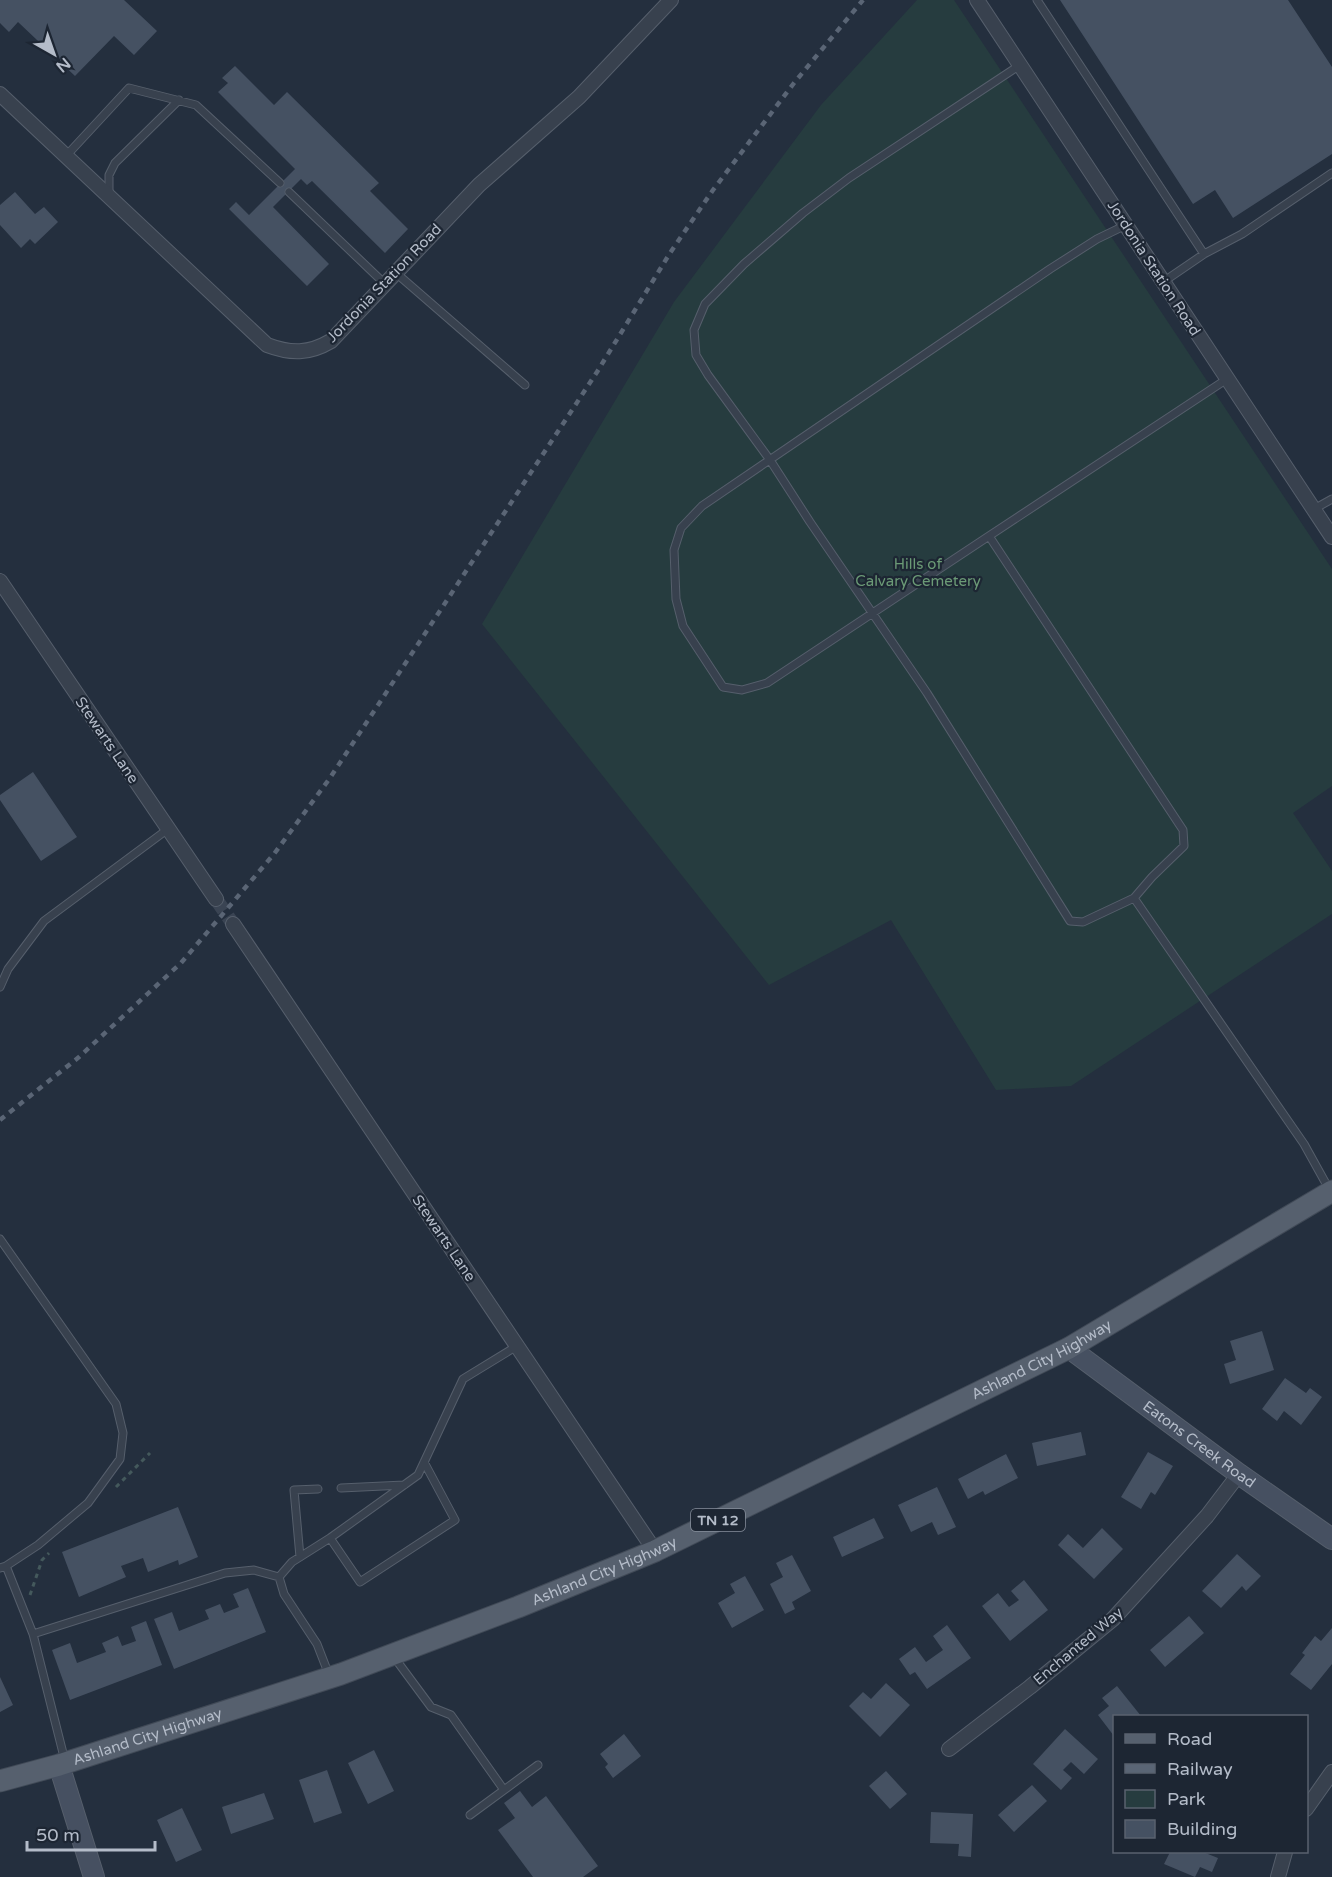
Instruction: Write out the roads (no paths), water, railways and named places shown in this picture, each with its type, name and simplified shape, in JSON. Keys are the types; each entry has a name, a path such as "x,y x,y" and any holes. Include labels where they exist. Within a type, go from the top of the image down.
{"main road":[{"name":"Ashland City Highway","path":"0,1781 62,1764 330,1677 518,1607 655,1551 1069,1348 1331,1191"}],"street":[{"name":"Jordonia Station Road","path":"0,94 267,345 284,351 303,352 319,348 331,341 479,185 579,97 671,0"},
{"name":"Jordonia Station Road","path":"977,0 1332,537"},
{"name":"Stewarts Lane","path":"0,581 216,899"},
{"name":"Stewarts Lane","path":"233,924 655,1551"},
{"name":"Eatons Creek Road","path":"1069,1348 1239,1474 1332,1539"},
{"name":"Enchanted Way","path":"949,1749 1113,1619 1207,1516 1239,1474"},
{"path":"62,1764 94,1877"},
{"path":"1308,1806 1332,1773"},
{"path":"1278,1877 1284,1853"}],"lane":[{"path":"1037,0 1204,254"},
{"path":"989,536 1183,830 1184,846 1134,898 1083,922 1070,921 927,693 810,522 770,459 708,375 696,355 694,330 705,304 744,264 803,213 849,178 1020,65"},
{"path":"66,156 129,88 196,105 280,183"},
{"path":"109,195 109,175 115,163 179,100"},
{"path":"1163,282 1204,254 1242,234 1332,173"},
{"path":"290,192 385,284"},
{"path":"1126,225 1097,239 1050,269 770,459 702,506 681,528 674,550 676,599 683,626 723,687 742,690 767,683 1227,379"},
{"path":"396,273 525,385"},
{"path":"1314,509 1332,499"},
{"path":"0,987 8,969 44,921 168,829"},
{"path":"1134,898 1304,1144 1331,1191"},
{"path":"0,1239 116,1404 123,1433 120,1459 88,1503 38,1545 3,1567 33,1634 62,1764"},
{"path":"279,1577 292,1562 330,1538 418,1475 463,1379 517,1346"},
{"path":"330,1538 360,1582 454,1520 424,1462"},
{"path":"341,1488 404,1485"},
{"path":"300,1557 294,1490 318,1489"},
{"path":"33,1634 225,1573 254,1570 279,1577"},
{"path":"279,1577 284,1594 317,1644 330,1677"},
{"path":"392,1654 431,1707 451,1715 504,1790"},
{"path":"470,1815 538,1765"}],"tunnel":[{"path":"216,899 233,924"}],"railway":[{"path":"0,1120 79,1057 181,963 274,854 330,778 597,372 670,253 713,190 794,83 863,0"}],"park label":[{"name":"Hills of Calvary Cemetery","path":"918,572"}]}
